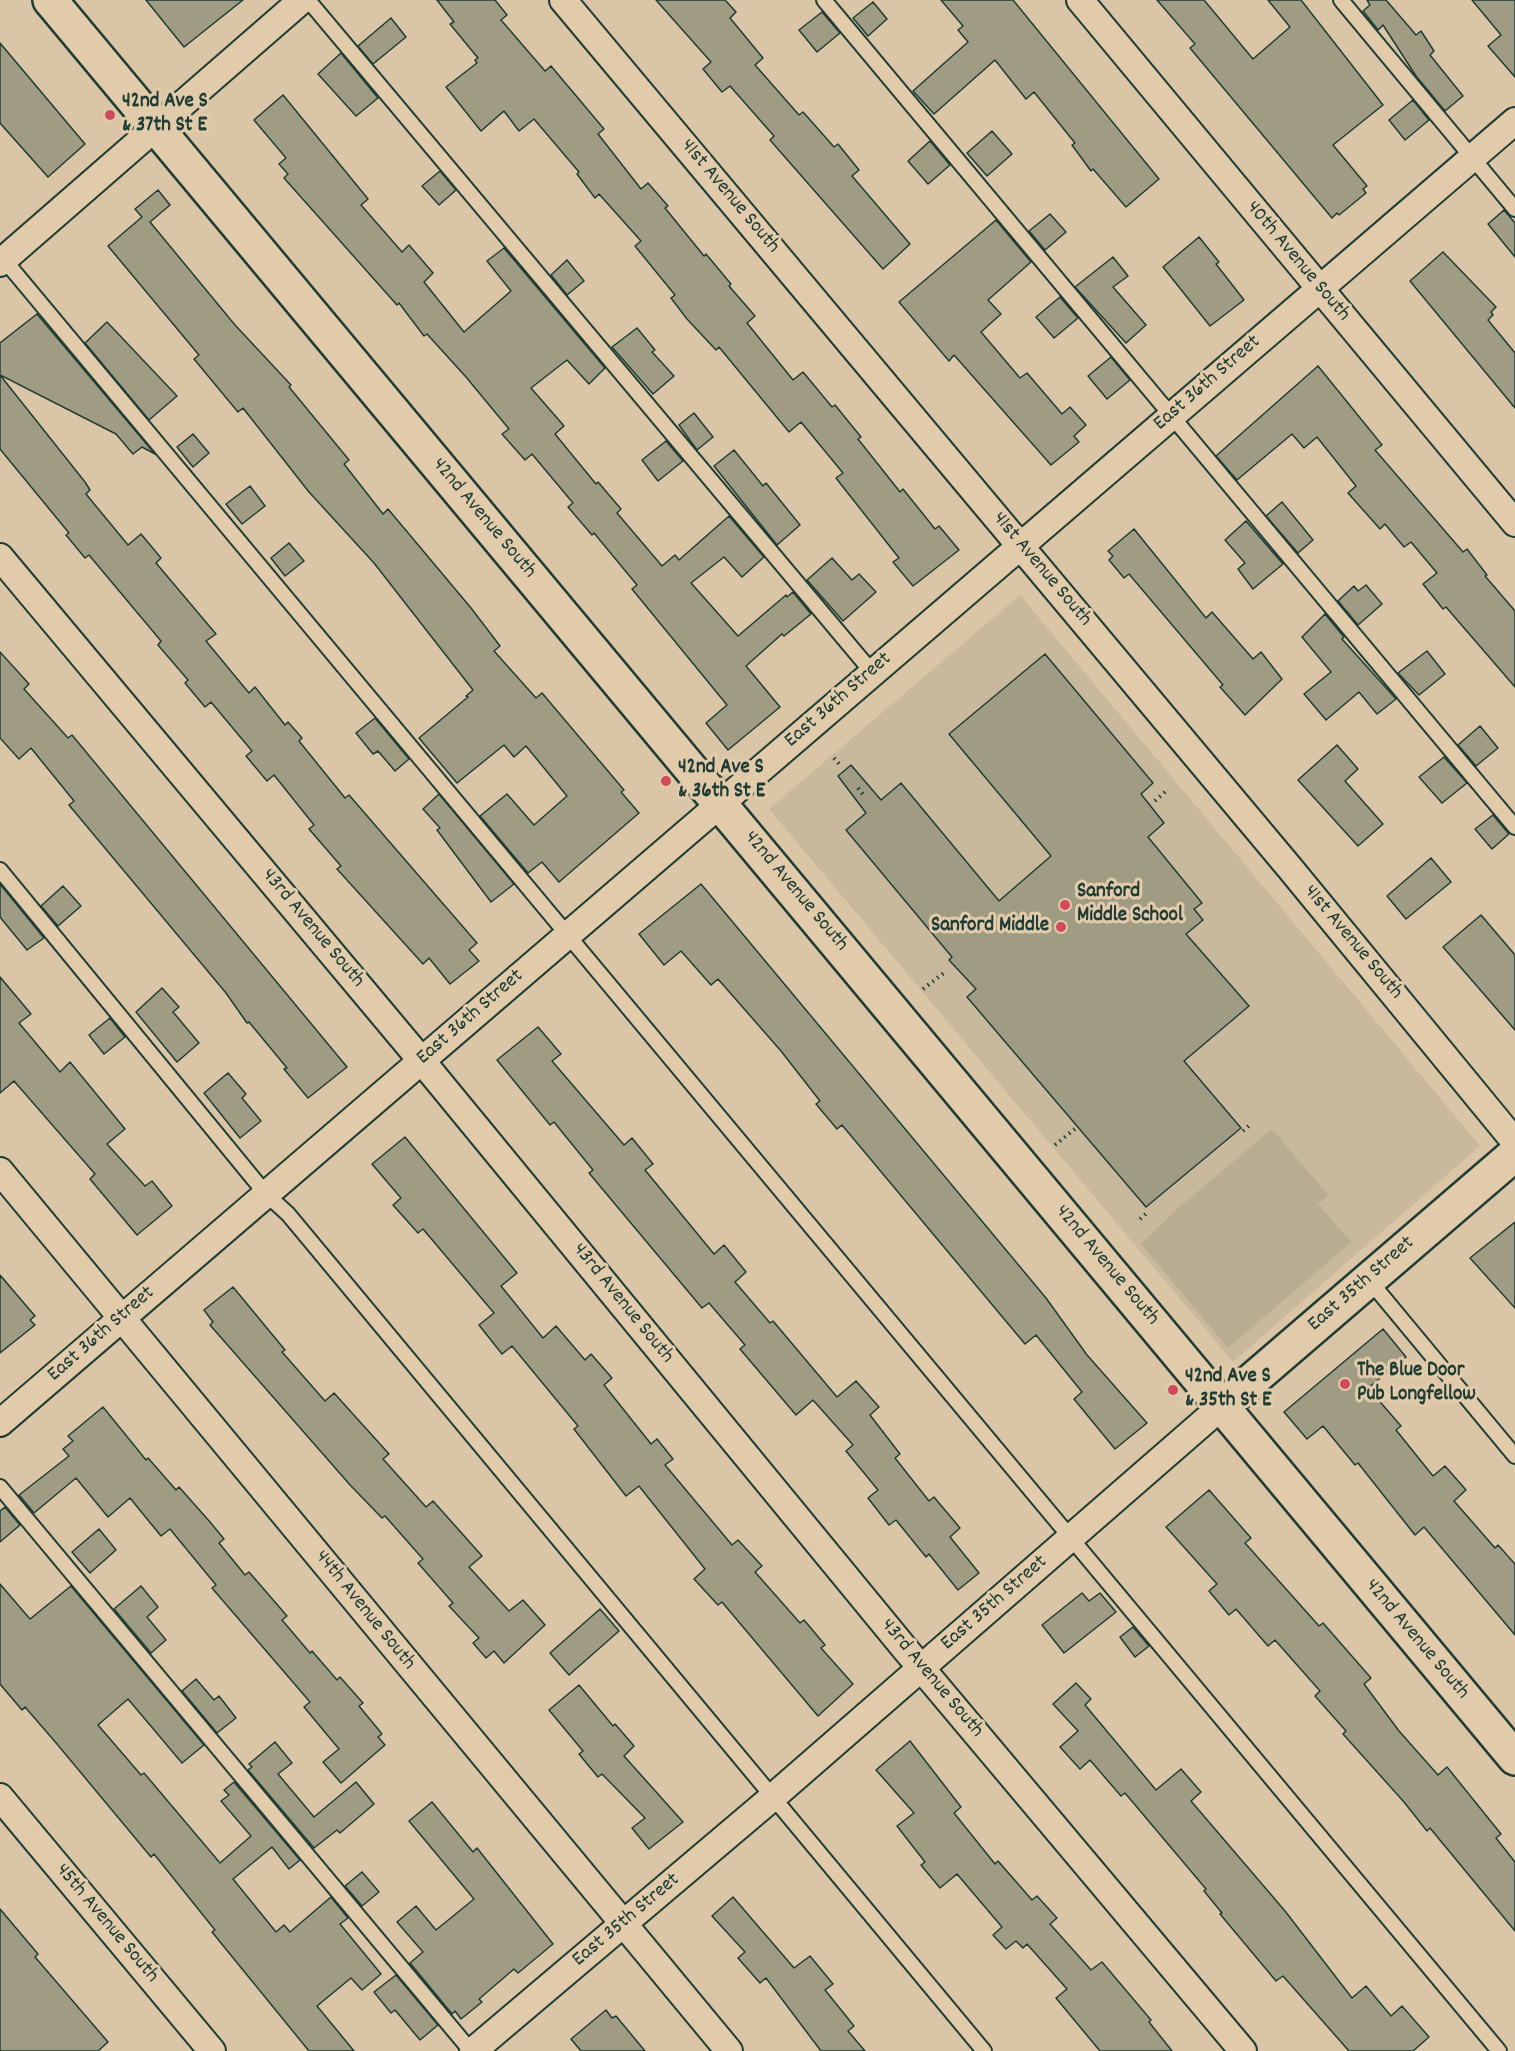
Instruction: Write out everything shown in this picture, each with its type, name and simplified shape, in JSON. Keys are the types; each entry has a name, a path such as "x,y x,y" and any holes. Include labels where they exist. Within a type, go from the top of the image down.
{"street":[{"name":"42nd Avenue South","path":"50,0 1515,1758"},
{"path":"1,259 302,0"},
{"name":"41st Avenue South","path":"563,0 1340,928 1515,1142"},
{"name":"40th Avenue South","path":"1080,0 1515,523"},
{"name":"East 36th Street","path":"0,1423 1318,287 1473,159 1515,121"},
{"name":"43rd Avenue South","path":"0,557 421,1060 922,1667 1243,2051"},
{"name":"East 35th Street","path":"472,2051 773,1797 1515,1154"},
{"name":"44th Avenue South","path":"0,1171 729,2051"},
{"name":"45th Avenue South","path":"0,1797 212,2051"}],"lane":[{"path":"308,0 872,672"},
{"path":"824,0 1515,827"},
{"path":"1341,0 1515,209"},
{"path":"1,259 568,934 1499,2051"},
{"path":"0,870 266,1194 288,1214 984,2051"},
{"path":"1369,1280 1515,1456"},
{"path":"0,1487 472,2051"}],"path":[{"path":"834,758 839,765"},
{"path":"858,788 865,797"},
{"path":"1155,801 1165,792"},
{"path":"923,989 945,972"},
{"path":"1243,1131 1250,1125"},
{"path":"1055,1145 1076,1128"},
{"path":"1140,1219 1149,1211"}],"shaded area":[{"name":"Sanford Middle School","path":"1020,595 1480,1146 1233,1362 769,809"},
{"path":"1272,1129 1328,1195 1318,1204 1351,1242 1228,1348 1141,1244 1177,1209"}],"building":[{"path":"146,0 243,0 184,47"},
{"path":"437,0 495,0 507,15 501,20 545,71 551,66 604,129 598,134 641,189 648,183 668,206 665,208 704,256 706,254 731,284 729,286 755,316 747,323 793,380 803,372 832,407 835,405 861,437 858,439 900,492 903,489 935,529 939,526 959,550 913,586 893,562 899,558 836,478 843,473 801,422 789,432 719,347 716,350 687,319 671,298 675,295 635,246 641,241 599,194 595,198 577,174 579,172 534,119 519,131 504,111 481,131 446,87 477,63 475,60 478,58 450,24 454,22"},
{"path":"656,0 725,0 736,12 730,18 763,58 755,65 799,115 803,112 834,147 838,144 859,170 852,176 910,244 883,269 770,140 774,136 730,86 722,92 703,69 711,62"},
{"path":"941,0 1013,0 1159,179 1126,207 1093,169 1091,171 1072,145 1075,143 1034,92 1026,99 995,60 934,114 913,91 968,42 958,30 963,26"},
{"path":"1157,0 1204,0 1253,59 1290,27 1268,0 1301,0 1383,105 1333,145 1367,186 1363,189 1366,193 1332,218 1190,48 1195,44"},
{"path":"1367,0 1386,0 1416,35 1421,31 1434,51 1430,55 1463,96 1445,111 1416,76 1383,25 1378,30 1363,11 1370,5"},
{"path":"1472,0 1515,0 1515,77 1488,46 1501,35"},
{"path":"873,2 887,19 868,36 853,18"},
{"path":"822,12 840,33 817,52 799,30"},
{"path":"391,18 406,37 373,64 358,46"},
{"path":"0,43 85,144 48,177 0,123"},
{"path":"341,53 378,98 356,116 318,74"},
{"path":"283,95 368,199 361,205 402,252 409,245 433,273 424,282 464,332 511,291 487,261 504,248 605,368 589,384 567,360 531,388 564,426 555,434 596,484 598,482 621,509 617,513 662,566 675,555 679,560 729,516 764,557 742,577 724,557 691,583 738,636 786,595 787,597 793,592 811,614 784,636 782,634 746,666 780,707 728,750 706,723 727,705 632,589 637,585 594,533 592,535 568,507 573,503 532,454 525,460 502,434 509,429 466,377 427,334 424,336 399,303 397,305 284,178 288,174 279,164 286,158 254,120"},
{"path":"1413,100 1429,120 1405,140 1389,120"},
{"path":"992,131 1012,154 987,176 967,153"},
{"path":"930,141 950,165 928,184 908,161"},
{"path":"440,171 456,190 439,205 422,186"},
{"path":"158,190 170,205 150,222 235,325 291,385 289,387 349,460 344,464 383,514 388,509 471,608 500,646 494,651 536,698 542,693 624,790 621,792 639,813 559,882 542,862 528,873 480,816 507,794 534,825 567,796 526,746 514,757 504,745 457,783 419,738 468,697 466,696 473,690 374,563 309,492 243,408 238,412 194,359 199,355 108,246 142,217 135,209"},
{"path":"1504,210 1515,223 1515,257 1488,224"},
{"path":"1050,214 1066,232 1045,250 1029,231"},
{"path":"996,220 1031,262 988,300 1001,314 981,332 1020,378 1027,373 1062,414 1070,407 1086,425 1074,436 1079,442 1051,465 954,355 949,361 899,302"},
{"path":"1199,237 1219,262 1216,264 1244,300 1210,326 1163,267"},
{"path":"1443,252 1496,307 1488,320 1515,353 1515,408 1410,281"},
{"path":"1113,257 1128,276 1113,287 1146,325 1126,343 1075,287"},
{"path":"567,260 584,281 567,295 551,275"},
{"path":"1060,297 1078,318 1054,338 1036,317"},
{"path":"37,314 155,454 142,447 133,454 116,434 0,375 0,343"},
{"path":"107,322 177,396 149,420 85,343"},
{"path":"637,328 655,350 652,352 674,376 653,394 612,347"},
{"path":"1111,357 1130,380 1107,399 1088,376"},
{"path":"1318,366 1382,445 1375,450 1463,552 1467,549 1487,575 1485,576 1515,611 1515,687 1446,607 1443,609 1423,584 1437,573 1411,542 1404,547 1385,524 1380,529 1348,493 1356,486 1317,437 1304,448 1292,434 1237,480 1216,456"},
{"path":"0,375 85,482 90,490 86,494 128,545 141,534 161,558 156,563 216,634 206,641 249,693 255,687 285,725 288,722 302,738 299,741 345,798 349,795 477,943 469,950 479,961 450,984 429,958 423,964 337,869 341,866 309,829 314,825 274,775 267,781 246,756 252,751 211,702 205,707 185,683 188,680 158,645 161,641 89,555 85,558 66,535 69,533 0,449"},
{"path":"694,413 713,437 697,450 679,425"},
{"path":"193,434 209,453 193,467 177,447"},
{"path":"666,441 683,461 658,481 642,460"},
{"path":"734,450 763,486 766,483 800,525 777,545 714,466"},
{"path":"250,486 265,506 242,524 226,504"},
{"path":"1282,502 1313,540 1298,553 1266,516"},
{"path":"1246,521 1283,564 1253,589 1238,569 1245,563 1225,540"},
{"path":"1134,529 1206,618 1212,612 1253,659 1261,652 1282,679 1245,715 1220,687 1223,685 1129,574 1124,578 1109,560 1113,556 1108,551"},
{"path":"289,543 304,561 285,576 271,558"},
{"path":"832,558 852,580 859,574 876,592 843,621 807,580"},
{"path":"1366,585 1382,604 1358,625 1338,601 1354,586 1358,591"},
{"path":"1325,614 1344,637 1342,639 1396,699 1377,714 1359,692 1326,720 1304,694 1331,672 1302,637"},
{"path":"1427,651 1445,674 1419,695 1398,673"},
{"path":"0,652 29,684 24,689 68,738 72,735 347,1067 308,1098 284,1069 287,1068 249,1022 247,1023 226,993 69,805 74,801 31,748 19,759 0,738"},
{"name":"Sanford Middle","path":"1045,654 1153,783 1141,794 1164,823 1148,837 1202,903 1194,909 1203,920 1186,934 1249,1006 1184,1061 1241,1128 1146,1207 967,997 976,989 949,960 952,957 846,830 866,813 838,776 851,765 881,800 901,783 999,901 1051,856 949,734"},
{"path":"375,718 409,759 395,771 378,751 373,754 356,733"},
{"path":"1480,726 1498,748 1476,766 1458,745"},
{"path":"1337,745 1358,769 1345,781 1383,824 1358,846 1298,780"},
{"path":"1444,757 1467,783 1442,803 1419,777"},
{"path":"439,794 514,884 491,902 437,830 440,828 423,809"},
{"path":"1493,815 1509,834 1492,849 1475,829"},
{"path":"1431,858 1451,882 1406,919 1387,896"},
{"path":"0,884 44,938 27,950 0,917"},
{"path":"701,884 1046,1298 1087,1355 1147,1423 1115,1449 1074,1399 1082,1392 1036,1335 1025,1344 842,1125 837,1129 816,1104 820,1101 781,1051 718,979 711,985 681,951 664,965 639,934"},
{"path":"63,886 81,906 58,926 41,906"},
{"path":"1481,915 1515,955 1515,1030 1443,947"},
{"path":"0,977 31,1014 19,1023 60,1072 70,1062 125,1129 107,1144 145,1186 152,1181 172,1206 137,1235 90,1179 95,1174 14,1081 0,1093"},
{"path":"162,988 179,1007 173,1012 199,1043 177,1062 136,1012"},
{"path":"110,1018 125,1037 104,1054 89,1035"},
{"path":"538,1027 561,1054 552,1061 624,1145 632,1138 653,1164 645,1170 714,1254 724,1245 746,1272 735,1282 770,1323 773,1321 837,1397 856,1381 879,1407 870,1415 900,1454 895,1458 929,1501 934,1497 960,1528 950,1537 979,1573 958,1590 929,1554 926,1557 896,1520 889,1525 868,1498 878,1490 846,1451 853,1445 813,1400 796,1415 740,1349 745,1345 709,1303 702,1308 589,1173 593,1170 554,1122 550,1125 497,1060"},
{"path":"228,1073 246,1094 242,1098 261,1121 240,1138 204,1093"},
{"path":"405,1137 517,1273 501,1286 543,1338 556,1326 585,1360 591,1354 612,1378 604,1385 651,1444 657,1439 673,1459 665,1465 732,1545 738,1540 762,1566 755,1572 800,1623 804,1620 825,1645 821,1648 853,1684 818,1716 722,1602 718,1605 694,1579 705,1569 639,1486 626,1496 574,1429 578,1426 512,1346 502,1354 479,1325 494,1313 423,1229 418,1233 393,1205 401,1198 372,1164"},
{"path":"1515,1222 1515,1308 1470,1258"},
{"path":"0,1275 35,1316 30,1320 35,1325 0,1353"},
{"path":"233,1287 285,1350 282,1352 325,1401 334,1393 389,1454 383,1459 426,1507 433,1501 482,1556 469,1567 509,1611 523,1600 545,1625 504,1663 494,1651 486,1658 473,1643 479,1638 449,1606 453,1603 418,1563 423,1559 385,1516 382,1518 351,1486 210,1325 213,1322 204,1310"},
{"path":"1383,1329 1406,1357 1368,1388 1401,1426 1396,1430 1433,1476 1445,1466 1466,1490 1454,1501 1495,1548 1498,1545 1515,1564 1515,1635 1424,1527 1415,1535 1358,1463 1355,1465 1323,1426 1307,1439 1284,1412"},
{"path":"103,1407 146,1460 148,1458 176,1490 179,1487 210,1522 224,1539 219,1543 245,1575 249,1572 287,1616 282,1620 310,1653 312,1651 337,1680 340,1677 363,1703 359,1706 382,1734 378,1737 385,1745 341,1783 323,1762 339,1749 304,1707 310,1702 212,1588 216,1585 170,1529 161,1536 130,1498 108,1517 76,1478 34,1513 19,1495 69,1456 63,1449 73,1441 68,1436"},
{"path":"1209,1490 1251,1538 1245,1543 1319,1626 1323,1623 1371,1678 1364,1684 1399,1731 1438,1775 1447,1767 1501,1834 1496,1838 1515,1862 1515,1931 1430,1828 1427,1831 1343,1734 1346,1731 1315,1696 1320,1691 1275,1640 1268,1646 1236,1609 1229,1615 1209,1591 1217,1584 1166,1527"},
{"path":"5,1507 20,1525 0,1542 0,1511"},
{"path":"99,1529 116,1550 90,1573 72,1552"},
{"path":"0,1584 30,1619 71,1586 204,1745 182,1763 128,1699 98,1725 141,1775 144,1773 220,1863 251,1836 221,1801 229,1795 224,1790 234,1782 300,1860 289,1869 272,1847 233,1879 276,1932 284,1925 290,1932 331,1897 348,1918 340,1924 381,1974 362,1990 351,1978 317,2006 354,2051 309,2051 212,1932 215,1930 154,1854 151,1857 25,1707 22,1710 0,1684"},
{"path":"141,1586 158,1607 147,1617 166,1640 151,1653 114,1609"},
{"path":"1082,1593 1089,1601 1100,1593 1116,1612 1064,1653 1042,1625"},
{"path":"600,1609 619,1631 569,1675 550,1653"},
{"path":"1133,1627 1149,1646 1135,1657 1120,1637"},
{"path":"196,1679 214,1700 219,1696 236,1718 217,1733 182,1691"},
{"path":"1076,1683 1091,1699 1085,1705 1156,1790 1181,1769 1201,1792 1191,1801 1285,1911 1352,1998 1366,1986 1391,2016 1402,2006 1429,2037 1413,2051 1349,2051 1283,1976 1276,1981 1220,1914 1222,1913 1204,1891 1206,1889 1125,1793 1121,1796 1090,1760 1080,1769 1060,1747 1078,1731 1053,1704"},
{"path":"579,1685 613,1726 615,1724 634,1746 624,1756 683,1822 649,1849 632,1828 645,1818 602,1774 598,1777 579,1754 583,1751 549,1710"},
{"path":"910,1741 961,1807 954,1813 995,1864 998,1861 1032,1900 1037,1896 1057,1918 1050,1924 1091,1970 1102,1962 1151,2020 1149,2022 1172,2051 1100,2051 1056,1998 1067,1989 1027,1944 1023,1948 1016,1941 1006,1949 993,1935 1002,1927 957,1874 940,1888 921,1865 925,1862 897,1826 914,1813 876,1770"},
{"path":"275,1742 292,1763 278,1774 314,1817 356,1782 374,1804 340,1833 337,1830 314,1848 248,1770 252,1767 249,1764"},
{"path":"432,1802 473,1852 477,1848 553,1944 518,1973 514,1969 479,1999 482,2002 461,2019 455,2011 452,2014 410,1963 423,1952 397,1922 416,1906 436,1930 474,1899 409,1821"},
{"path":"362,1872 379,1892 362,1906 345,1886"},
{"path":"733,1897 794,1968 810,1956 833,1984 825,1990 854,2026 848,2031 865,2051 821,2051 766,1978 760,1983 738,1958 745,1952 712,1916"},
{"path":"0,1909 38,1954 35,1957 108,2042 98,2051 0,2051"},
{"path":"396,1975 438,2025 420,2040 395,2010 391,2013 374,1992"},
{"path":"606,2010 612,2018 616,2016 645,2051 581,2051 571,2039"}],"place":[{"name":"42nd Ave S & 37th St E","path":"110,115"},
{"name":"42nd Ave S & 36th St E","path":"666,781"},
{"name":"Sanford Middle School","path":"1065,905"},
{"name":"Sanford Middle","path":"1061,927"},
{"name":"The Blue Door Pub Longfellow","path":"1345,1384"},
{"name":"42nd Ave S & 35th St E","path":"1173,1390"}]}
